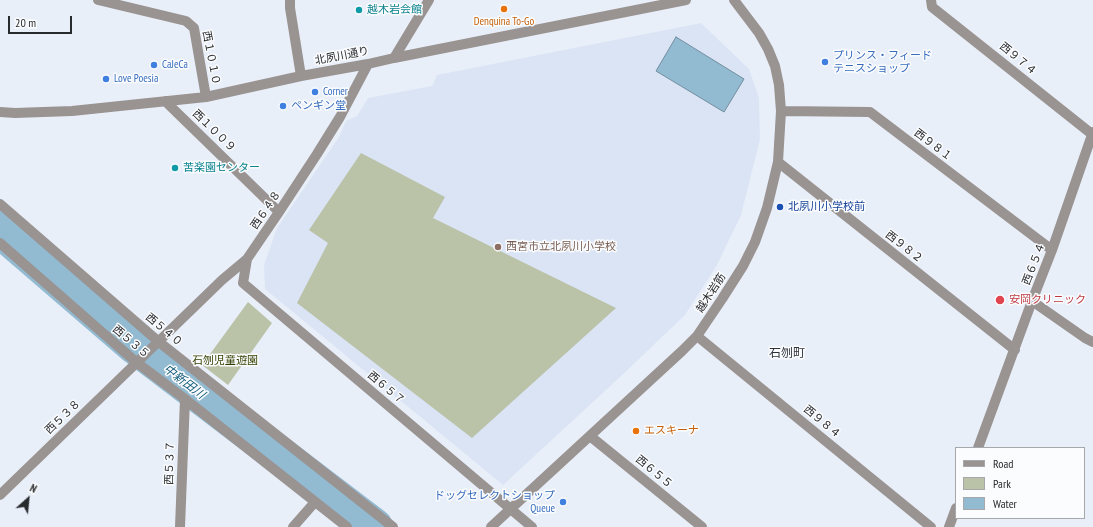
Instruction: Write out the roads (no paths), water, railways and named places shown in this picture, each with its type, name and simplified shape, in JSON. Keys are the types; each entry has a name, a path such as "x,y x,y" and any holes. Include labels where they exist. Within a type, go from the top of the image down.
{"street":[{"name":"西１０１０","path":"98,0 186,21 194,28 206,96"},
{"path":"290,0 301,76"},
{"path":"394,58 429,0"},
{"name":"北夙川通り","path":"0,112 15,113 72,111 206,96 686,0"},
{"name":"越木岩筋","path":"491,527 682,352 697,336 743,266 755,242 767,208 778,162 781,111 779,85 776,66 768,49 759,33 734,0"},
{"name":"西９７４","path":"931,0 932,7 1093,134"},
{"name":"西６４８","path":"157,344 222,280 247,259 340,117 368,64"},
{"name":"西１００９","path":"165,101 279,212"},
{"name":"西９８１","path":"781,111 870,112 1052,250"},
{"name":"西６５４","path":"978,447 1052,250 1093,134"},
{"name":"西９８２","path":"778,162 1015,350"},
{"name":"西５４０","path":"0,204 157,344 393,527"},
{"name":"西５３５","path":"0,243 185,399 347,527"},
{"name":"西６５７","path":"247,259 243,282 532,527"},
{"path":"1032,301 1093,342"},
{"name":"西９８４","path":"697,336 932,527"},
{"name":"西５３８","path":"0,496 157,344"},
{"name":"西５３７","path":"180,527 185,399"},
{"name":"西６５５","path":"590,436 702,527"},
{"path":"293,527 315,502"},
{"path":"949,527 955,511"}],"water":[{"path":"676,37 744,79 724,112 656,71"}],"waterway":[{"name":"中新田川","path":"0,229 136,346 374,527"}],"place":[{"name":"Denquina To-Go","path":"504,9"},
{"name":"越木岩会館","path":"359,10"},
{"name":"プリンス・フィード テニスショップ","path":"825,62"},
{"name":"CaJeCa","path":"154,65"},
{"name":"Love Poesia","path":"106,79"},
{"name":"Corner","path":"315,92"},
{"name":"ペンギン堂","path":"283,106"},
{"name":"苦楽園センター","path":"175,168"},
{"name":"北夙川小学校前","path":"780,207"},
{"name":"西宮市立北夙川小学校","path":"498,247"},
{"name":"安岡クリニック","path":"1000,300"},
{"name":"エスキーナ","path":"636,431"},
{"name":"ドッグセレクトショップ Queue","path":"563,502"}],"district":[{"name":"石刎町","path":"787,354"}],"park label":[{"name":"石刎児童遊園","path":"225,361"}]}
